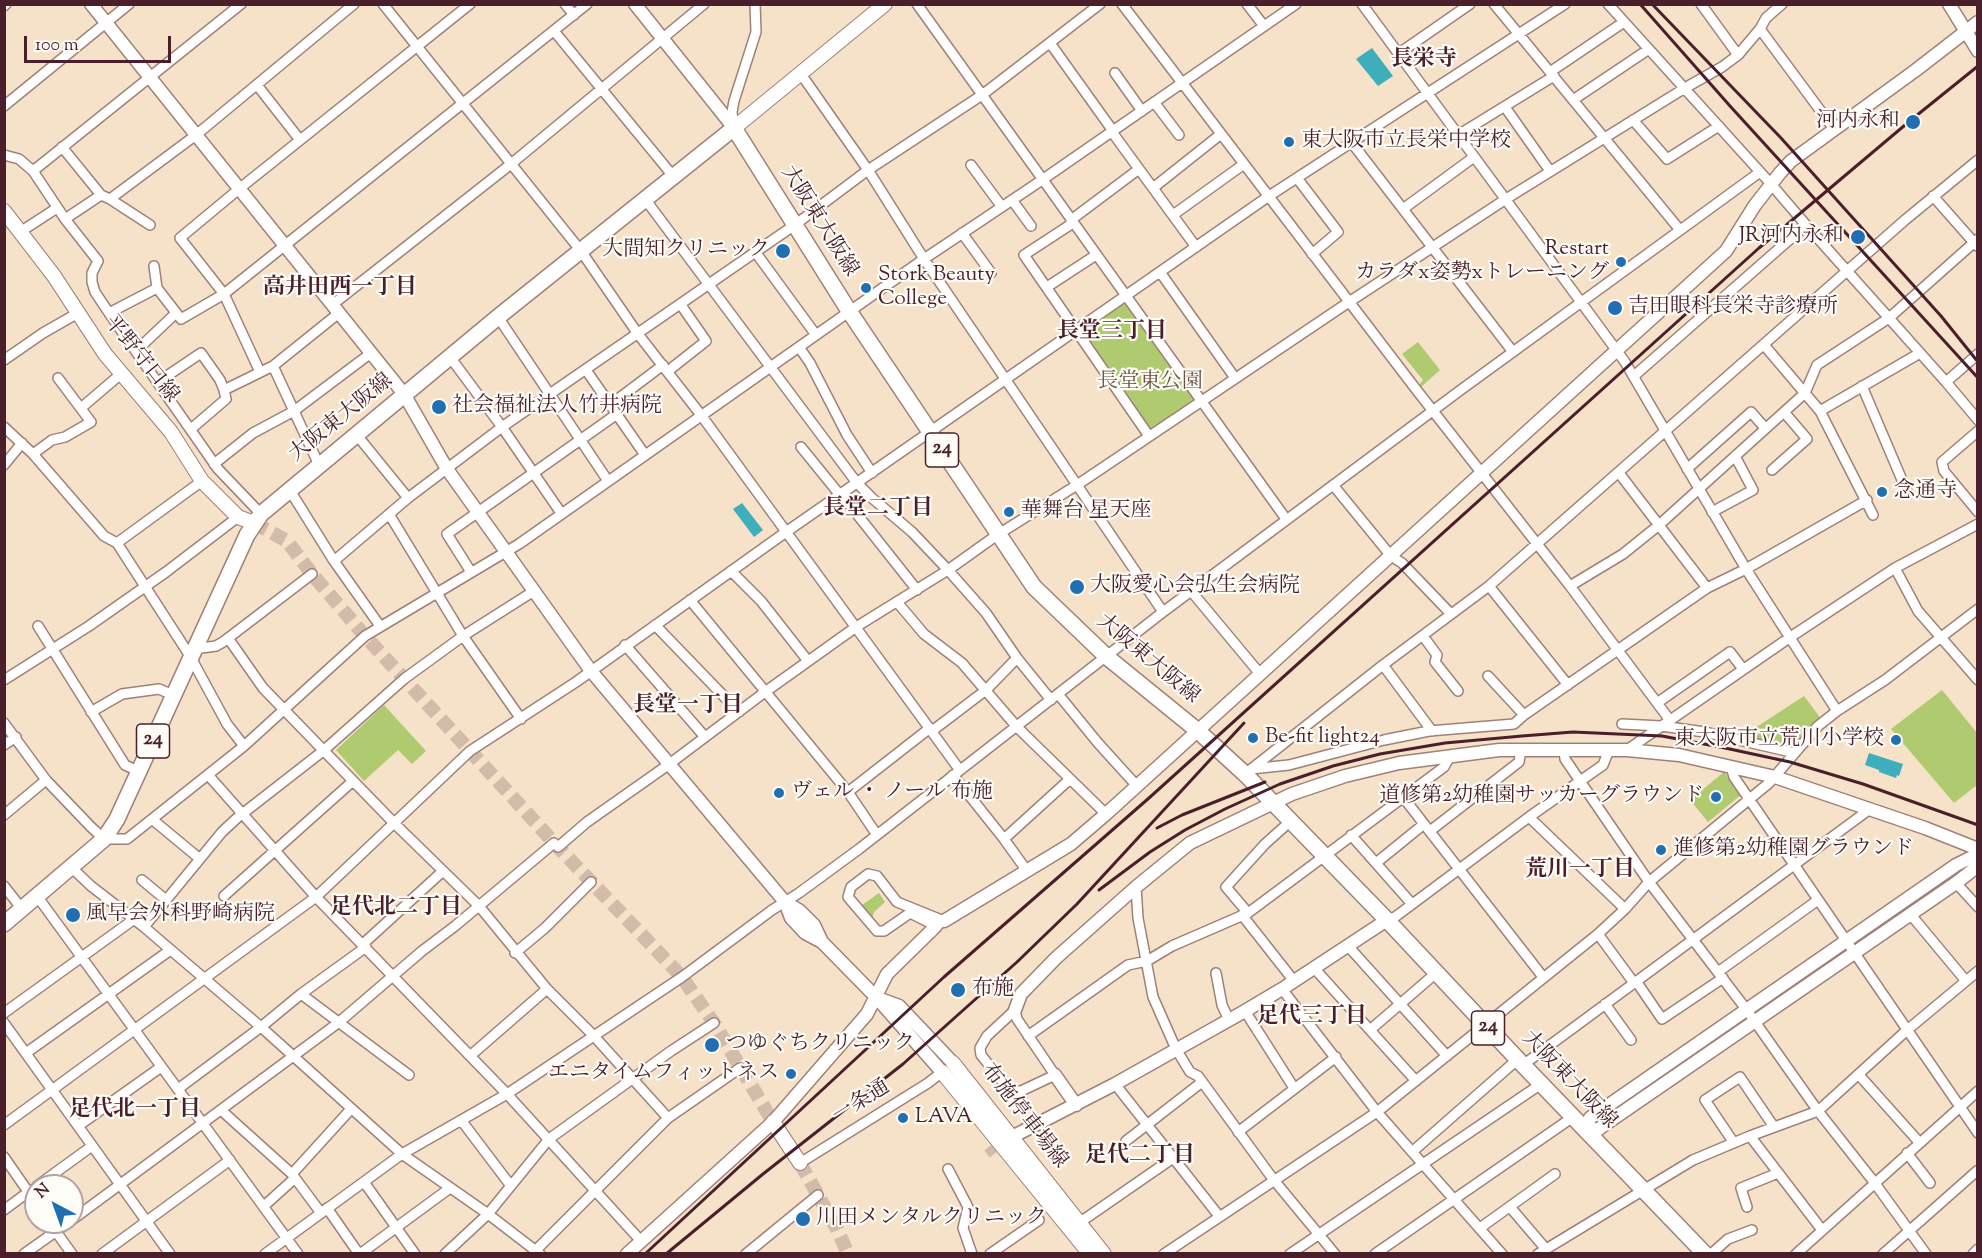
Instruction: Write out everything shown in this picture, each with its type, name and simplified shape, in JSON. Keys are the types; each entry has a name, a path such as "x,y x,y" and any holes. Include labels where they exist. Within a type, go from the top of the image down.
{"main road":[{"path":"734,128 885,4"},
{"name":"大阪東大阪線","path":"4,924 104,839 117,819 192,652 257,518 288,489 498,317 734,128 849,311 1034,587 1107,657 1248,771 1272,802 1705,1254"},
{"name":"平野守口線","path":"4,212 54,276 93,338 171,432 202,481 238,517 257,518"},
{"name":"布施停車場線","path":"948,1067 1104,1254"},
{"path":"773,1122 800,1163"},
{"name":"布施停車場線","path":"1006,1139 1046,1214 1090,1253"}],"street":[{"path":"90,4 404,394 447,469 591,671 785,902 791,918 805,933 822,942 876,997 899,1006 948,1067"},
{"path":"4,106 129,4"},
{"path":"33,171 241,4"},
{"path":"65,219 105,197 196,135 354,4"},
{"path":"383,4 581,250 638,334 701,415 931,729 956,772 1026,871"},
{"path":"260,372 224,294 180,238 470,4"},
{"path":"565,4 574,15"},
{"path":"154,266 157,288 181,320 224,294 587,4"},
{"path":"635,4 734,128"},
{"path":"224,390 273,366 336,309 704,4"},
{"path":"734,128 732,112 734,101 756,32 755,4"},
{"path":"917,4 1286,519"},
{"path":"334,561 408,498 502,427 756,253 868,170 982,95 1100,4"},
{"path":"1122,4 1536,546 1570,586 1657,703 1665,722"},
{"path":"1247,4 1264,26"},
{"path":"4,723 46,780 104,839 127,839 209,776 365,636 506,552 849,311 1296,4"},
{"path":"1362,4 1634,376 1746,569 1837,711"},
{"path":"1398,54 1470,4"},
{"path":"1494,4 1680,230"},
{"path":"4,1125 53,1092 316,897 470,751 591,671 786,532 1269,196 1565,4"},
{"path":"1608,4 1771,184 1977,420"},
{"path":"1701,4 1738,54"},
{"path":"84,1211 338,1023 422,951 556,845 808,661 856,627 1077,485 1432,247 1550,171 1722,67 1738,54 1761,29 1766,18 1782,4"},
{"path":"1949,4 1977,51"},
{"path":"1458,135 1505,107 1624,22"},
{"path":"627,1254 773,1122 867,1014 887,974 940,923 1071,844 1106,814 1726,251 1771,184 1791,161 1916,70 1977,22"},
{"path":"1761,29 1834,129"},
{"path":"554,31 673,176"},
{"path":"1050,43 1196,247"},
{"path":"1573,100 1649,49"},
{"path":"1116,73 1142,111"},
{"path":"801,74 868,170 924,259 1163,612"},
{"path":"257,85 300,140"},
{"path":"1154,102 1179,135"},
{"path":"1505,107 1550,171"},
{"path":"1633,120 1666,159 1719,126"},
{"path":"1153,188 1221,135"},
{"path":"1352,143 1513,352"},
{"path":"62,147 105,197 150,225"},
{"path":"4,155 19,159 33,171 57,208 98,261 92,273 95,292 214,464 257,518"},
{"path":"1403,209 1474,157"},
{"path":"1248,771 1383,665 1489,586 1933,196 1977,160"},
{"path":"1173,215 1244,164"},
{"path":"971,165 1002,207"},
{"path":"1139,169 1024,255 1149,436"},
{"path":"265,1254 402,1154 507,1094 682,976 785,902 877,835 1286,519 1760,172"},
{"path":"1297,178 1338,232 1312,254"},
{"path":"1570,586 1623,554 1659,525 1805,393 1817,365 1889,318 1976,242 1933,196"},
{"path":"645,199 857,483 912,532 948,570 986,613 1017,658 1137,786"},
{"path":"1012,200 1031,226"},
{"path":"20,232 57,208"},
{"path":"1634,376 1806,225"},
{"path":"962,233 991,273"},
{"path":"756,253 816,335"},
{"path":"1047,287 1096,255"},
{"path":"1160,272 1235,378"},
{"path":"109,313 157,288"},
{"path":"610,405 706,341 681,305"},
{"path":"4,360 43,333 78,313"},
{"path":"136,351 176,313"},
{"path":"498,317 608,481"},
{"path":"1764,345 1820,411 1873,515"},
{"path":"799,347 810,363 847,435 872,473"},
{"path":"158,382 201,353 220,380 226,399 191,429"},
{"path":"214,464 254,433 294,411 371,353"},
{"path":"1820,411 1920,353"},
{"path":"1946,382 1977,354"},
{"path":"450,357 561,513"},
{"path":"273,366 319,465"},
{"path":"586,370 645,454"},
{"path":"81,408 122,373"},
{"path":"33,454 52,440 65,437 91,422 58,378"},
{"path":"1862,387 1908,494"},
{"path":"1687,469 1751,412 1765,429"},
{"path":"1772,470 1807,439 1784,412"},
{"path":"471,572 447,534 616,414"},
{"path":"4,427 33,454 104,536 117,543 192,652 227,724 244,746"},
{"path":"1977,431 1942,462 1944,471 1977,512"},
{"path":"356,434 408,498"},
{"path":"4,465 22,443"},
{"path":"801,447 916,590"},
{"path":"1712,512 1754,490 1735,456"},
{"path":"1618,473 1707,588"},
{"path":"117,543 202,481"},
{"path":"1334,485 1391,556 1402,564 1451,614"},
{"path":"288,489 334,561 380,626"},
{"path":"1248,771 1289,765 1384,740 1432,731 1514,724 1707,588 1746,569 1867,500"},
{"path":"389,514 463,636 521,719"},
{"path":"4,666 8,678 166,572 238,517"},
{"path":"1627,750 1743,669 1895,568 1977,524"},
{"path":"1895,568 1918,611 1977,680"},
{"path":"731,571 762,601 808,661"},
{"path":"192,652 216,646 312,574"},
{"path":"1489,586 1568,685"},
{"path":"144,927 222,831 323,751 404,679 463,636 534,591"},
{"path":"1191,591 1261,675"},
{"path":"690,600 848,792 877,835"},
{"path":"897,602 924,634 962,663 1017,726 1106,814"},
{"path":"1164,1254 1273,1179 1377,1112 1598,934 1649,882 1775,777 1818,726 1885,680 1977,609"},
{"path":"655,625 739,711"},
{"path":"38,626 125,765 140,772"},
{"path":"1423,636 1437,655 1436,662 1458,691"},
{"path":"228,638 263,688 478,906 547,989 593,1035 668,1118"},
{"path":"625,645 705,737"},
{"path":"1657,703 1730,652 1743,669"},
{"path":"848,792 986,690 1017,658"},
{"path":"1383,665 1432,731"},
{"path":"1488,676 1524,715"},
{"path":"91,712 122,694 159,689 173,695"},
{"path":"1622,724 1665,722 1795,753"},
{"path":"4,745 16,737"},
{"path":"1055,1075 1021,1091 1012,1091 981,1055 980,1048 982,1041 1015,1010 1021,994 1056,958 1190,843 1272,802 1316,785 1370,770 1499,750 1627,750 1679,755 1775,777 1977,849"},
{"path":"1376,863 1519,762 1521,750"},
{"path":"1564,750 1565,759 1649,882 1746,1009 1818,1111 1874,1182 1926,1254"},
{"path":"1006,1139 1076,1105 1245,1011 1395,917 1603,765 1609,750"},
{"path":"1029,1036 1128,965 1146,961 1172,946 1245,914 1444,767 1450,756"},
{"path":"1731,767 1734,777 1977,1134"},
{"path":"209,776 316,897 507,1094 641,1241"},
{"path":"1004,839 1070,779"},
{"path":"4,815 46,780"},
{"path":"224,896 353,781"},
{"path":"1403,797 1543,976"},
{"path":"1412,1152 1520,1062 1605,1004 1870,809"},
{"path":"1529,817 1625,909"},
{"path":"153,820 200,860"},
{"path":"1284,827 1265,844 1226,887 1294,981"},
{"path":"1351,835 1412,904"},
{"path":"1977,854 1956,865 1590,1118 1586,1130 1599,1129 1911,915 1974,869 1977,863"},
{"path":"71,867 81,878 144,927 169,951 261,1027 402,1154 488,1214 536,1252 668,1118 740,1068"},
{"path":"178,1089 365,945 443,871"},
{"path":"868,874 877,876 897,902 940,923 910,913 884,931 877,931 848,897 851,887 868,874"},
{"path":"142,880 166,900"},
{"path":"515,953 545,928 591,882"},
{"path":"1956,883 1977,907"},
{"path":"4,886 22,909"},
{"path":"1136,887 1138,918 1153,997 1176,1049 1190,1072 1198,1076 1273,1179 1335,1254"},
{"path":"37,896 298,1254"},
{"path":"1598,934 1662,1019 1818,900"},
{"path":"1911,915 1966,981"},
{"path":"4,1013 133,920"},
{"path":"1348,946 1447,1056"},
{"path":"26,1053 169,951"},
{"path":"1314,968 1416,1081"},
{"path":"1510,1207 1542,1251 1693,1160 1818,1111 1906,1031 1977,971"},
{"path":"1216,973 1222,1005 1228,1020"},
{"path":"1370,1030 1436,973"},
{"path":"471,1056 547,989"},
{"path":"1282,989 1377,1112 1503,1254"},
{"path":"301,994 409,1075"},
{"path":"1605,1004 1631,1040"},
{"path":"1015,1010 1017,1019 1076,1105"},
{"path":"1245,1011 1294,1088"},
{"path":"4,1023 170,1254"},
{"path":"445,1254 488,1214 549,1139 632,1078 714,1023"},
{"path":"1238,1132 1336,1057"},
{"path":"78,1126 161,1067"},
{"name":"一条通","path":"800,1163 928,1083 948,1067"},
{"path":"1858,1075 1919,1142"},
{"path":"1734,1143 1705,1100 1740,1077 1774,1127"},
{"path":"1126,1141 1202,1082"},
{"path":"1115,1084 1219,1216"},
{"path":"1290,1254 1541,1084"},
{"path":"1796,1254 1977,1091"},
{"path":"264,1206 294,1176 351,1109"},
{"path":"221,1110 294,1176 359,1254 450,1188"},
{"path":"1375,1254 1574,1117"},
{"path":"461,1120 511,1186"},
{"path":"1750,1136 1822,1230"},
{"path":"53,1174 92,1146"},
{"path":"1907,1153 1930,1183"},
{"path":"4,1157 24,1178"},
{"path":"1079,1223 1173,1158"},
{"path":"102,1254 230,1160"},
{"path":"948,1169 968,1207 963,1228 972,1254"},
{"path":"1883,1254 1977,1170"},
{"path":"1747,1207 1741,1188 1778,1173"},
{"path":"1480,1228 1555,1174"},
{"path":"364,1182 415,1254"},
{"path":"4,1210 24,1195"},
{"path":"746,1254 818,1195"},
{"path":"990,1254 1046,1214"},
{"path":"1711,1254 1728,1239 1752,1230"},
{"path":"24,1254 53,1234"},
{"path":"57,1234 72,1254"},
{"path":"1973,1254 1977,1249"}],"green space":[{"name":"長堂東公園","path":"1124,301 1196,400 1150,431 1082,331"},
{"path":"1418,342 1440,370 1421,387 1419,385 1423,380 1402,354"},
{"path":"1942,690 1977,733 1977,785 1954,803 1891,729"},
{"path":"1804,696 1822,720 1794,749 1755,739 1755,728"},
{"path":"384,705 426,751 412,764 398,750 364,781 336,750"},
{"name":"道修第2幼稚園サッカーグラウンド","path":"1724,772 1742,794 1708,822 1690,800"},
{"path":"879,893 885,902 874,912 872,919 862,905"}],"water":[{"path":"1372,48 1393,76 1378,86 1356,59"},
{"path":"742,503 763,530 754,537 733,509"},
{"path":"1869,753 1903,764 1899,776 1897,775 1896,778 1865,765"}],"tunnel":[{"path":"254,523 287,541 365,636 558,847 682,977 714,1023 773,1122"},
{"path":"987,1154 1001,1143"},
{"path":"800,1163 837,1229 848,1254"}],"railway":[{"path":"1640,4 1978,378"},
{"path":"1652,4 1781,138 1941,316 1978,362"},
{"path":"645,1254 944,977 1149,798 1759,248 1978,66"},
{"path":"666,1254 903,1064 1017,962 1077,904 1244,723"},
{"path":"1099,890 1150,852 1185,830 1280,784 1333,766 1380,754 1445,743 1573,732 1662,736 1790,762 1863,784 1978,825"},
{"path":"1157,828 1182,815 1265,782"}],"place":[{"name":"河内永和","path":"1913,122"},
{"name":"東大阪市立長栄中学校","path":"1289,142"},
{"name":"JR河内永和","path":"1858,237"},
{"name":"大間知クリニック","path":"783,251"},
{"name":"Restart カラダx姿勢xトレーニング","path":"1621,262"},
{"name":"Stork Beauty College","path":"866,288"},
{"name":"吉田眼科長栄寺診療所","path":"1615,308"},
{"name":"社会福祉法人竹井病院","path":"439,407"},
{"name":"念通寺","path":"1882,492"},
{"name":"華舞台 星天座","path":"1009,512"},
{"name":"大阪愛心会弘生会病院","path":"1077,587"},
{"name":"Be-fit light24","path":"1253,738"},
{"name":"東大阪市立荒川小学校","path":"1896,740"},
{"name":"ヴェル ・ ノール 布施","path":"779,793"},
{"name":"道修第2幼稚園サッカーグラウンド","path":"1716,797"},
{"name":"進修第2幼稚園グラウンド","path":"1661,850"},
{"name":"風早会外科野崎病院","path":"73,915"},
{"name":"布施","path":"958,990"},
{"name":"つゆぐちクリニック","path":"712,1045"},
{"name":"エニタイムフィットネス","path":"791,1074"},
{"name":"LAVA","path":"903,1118"},
{"name":"川田メンタルクリニック","path":"803,1219"}],"district":[{"name":"長栄寺","path":"1424,61"},
{"name":"高井田西一丁目","path":"340,289"},
{"name":"長堂三丁目","path":"1112,333"},
{"name":"長堂二丁目","path":"878,510"},
{"name":"長堂一丁目","path":"688,707"},
{"name":"荒川一丁目","path":"1580,871"},
{"name":"足代北二丁目","path":"396,909"},
{"name":"足代三丁目","path":"1312,1018"},
{"name":"足代北一丁目","path":"135,1111"},
{"name":"足代二丁目","path":"1140,1157"}]}
